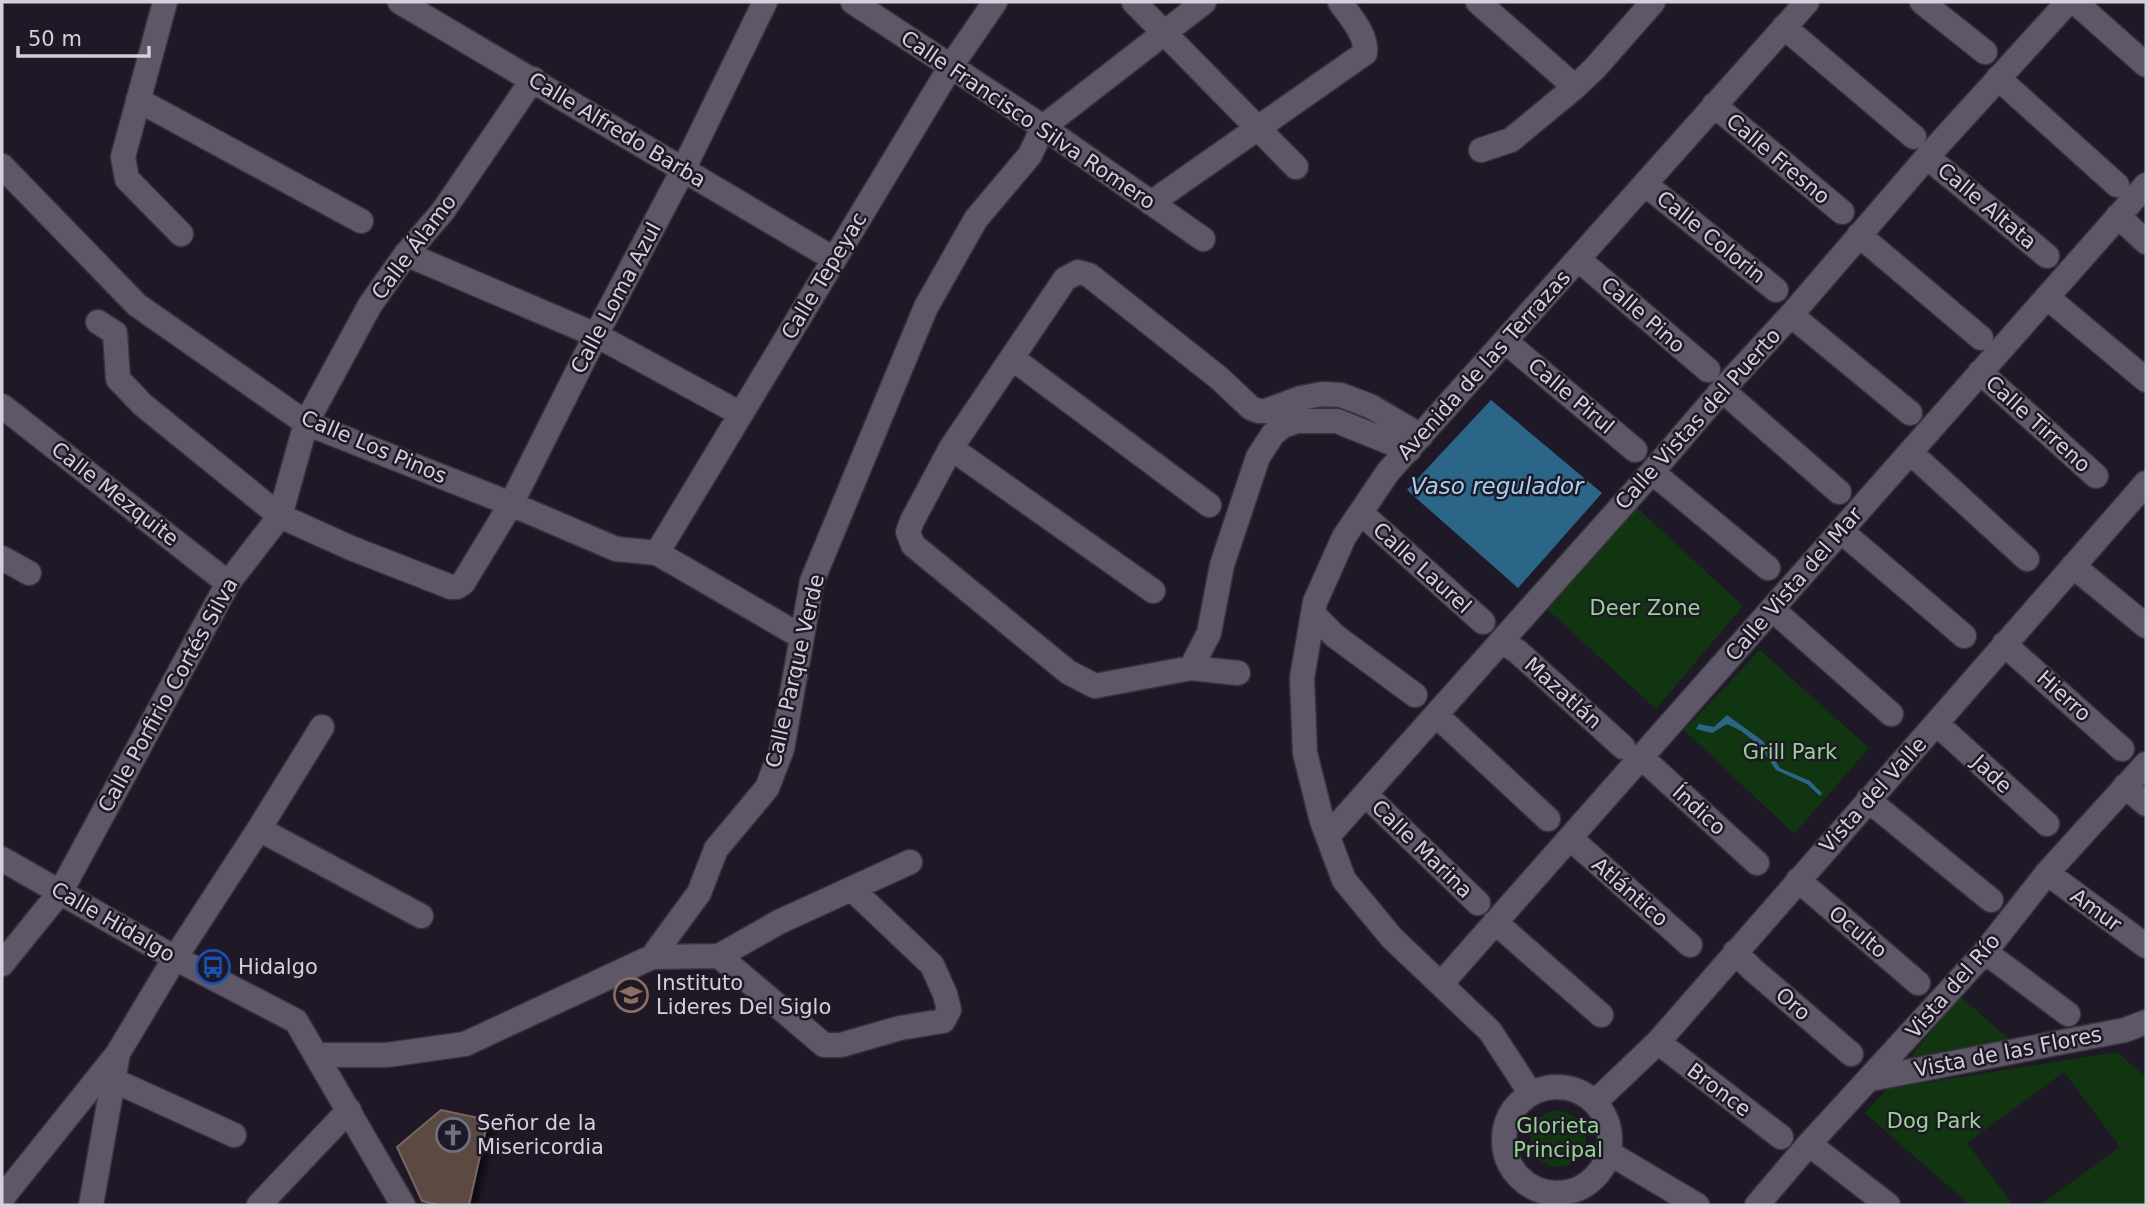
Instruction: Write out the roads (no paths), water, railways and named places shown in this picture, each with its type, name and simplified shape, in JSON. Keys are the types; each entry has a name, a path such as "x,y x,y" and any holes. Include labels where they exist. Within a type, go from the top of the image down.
{"street":[{"path":"165,2 123,157 127,179 181,234"},
{"name":"Calle Alfredo Barba","path":"400,2 834,260"},
{"name":"Calle Loma Azul","path":"280,516 351,548 451,587 463,583 511,504 596,334 683,170 765,2"},
{"name":"Calle Francisco Silva Romero","path":"853,2 1043,127 1203,239"},
{"name":"Calle Tepeyac","path":"656,553 951,66 995,2"},
{"path":"1134,2 1296,167"},
{"name":"Calle Parque Verde","path":"316,1055 387,1055 465,1044 652,957 699,893 716,849 767,788 782,749 812,580 926,307 976,219 1030,155 1043,127 1205,2"},
{"path":"1151,203 1365,53 1363,36 1340,2"},
{"path":"1478,2 1575,86"},
{"name":"Avenida de las Terrazas","path":"1531,1094 1490,1031 1392,938 1344,880 1328,836 1305,753 1302,677 1315,602 1344,537 1388,472 1807,2"},
{"path":"1922,2 1985,52"},
{"name":"Calle Vistas del Puerto","path":"1328,836 1652,472 1715,380 1791,315 1859,235 1921,147 1998,78 2068,2"},
{"path":"2075,2 2146,65"},
{"path":"1481,150 1511,140 1575,86 1595,68 1648,3"},
{"name":"Calle Altata","path":"1784,27 2047,256"},
{"path":"1998,78 2117,185"},
{"name":"Calle Álamo","path":"306,423 370,305 406,254 443,211 533,79"},
{"path":"138,100 361,221"},
{"name":"Calle Fresno","path":"1714,106 1842,212"},
{"name":"Calle Los Pinos","path":"2,166 137,305 306,423 511,504 616,549 656,553 802,637"},
{"name":"Calle Colorin","path":"1645,184 1776,290"},
{"name":"Calle Vista del Mar","path":"1441,984 1570,838 1632,752 1772,609 2146,185"},
{"path":"2118,216 2146,242"},
{"path":"1859,235 1981,338"},
{"path":"406,254 596,334 741,414"},
{"name":"Calle Pino","path":"1578,259 1839,492"},
{"path":"1238,673 1191,668 1095,686 1069,672 913,545 908,532 912,521 951,448 1065,279 1078,272 1089,275 1219,378 1251,408 1266,411 1301,398 1322,394 1341,395 1370,406 1415,443"},
{"path":"2048,298 2146,380"},
{"path":"1791,315 1910,413"},
{"path":"98,322 115,333 118,379 143,405 280,516"},
{"name":"Calle Pirul","path":"1506,342 1635,450"},
{"path":"1012,358 1209,505"},
{"name":"Calle Tirreno","path":"1980,372 2096,476"},
{"name":"Calle Mezquite","path":"4,414 228,583"},
{"path":"1191,668 1209,633 1222,565 1258,457 1273,434 1283,426 1309,419 1337,421 1415,443"},
{"name":"Calle Porfirio Cortés Silva","path":"2,964 61,891 228,583 280,516 306,423"},
{"path":"951,448 1153,591"},
{"path":"1910,452 2027,559"},
{"path":"1652,472 1768,568"},
{"name":"Vista del Valle","path":"1595,1102 1658,1042 2004,644 2145,487"},
{"name":"Calle Laurel","path":"1361,513 1483,622"},
{"path":"1840,531 1964,636"},
{"path":"2,558 29,573"},
{"path":"2073,566 2146,626"},
{"path":"1772,609 1891,714"},
{"path":"1312,614 1335,636 1415,695"},
{"name":"Mazatlán","path":"1502,640 1632,752"},
{"name":"Hierro","path":"2004,644 2122,749"},
{"path":"1436,715 1548,819"},
{"name":"Jade","path":"1937,724 2047,824"},
{"path":"2,1198 118,1054 175,958 322,727"},
{"name":"Índico","path":"1632,752 1757,863"},
{"name":"Vista del Río","path":"1757,1205 1809,1144 1985,952 2047,873 2146,764"},
{"path":"2125,786 2146,804"},
{"name":"Calle Marina","path":"1366,795 1478,903"},
{"path":"1868,800 1991,900"},
{"path":"259,829 421,916"},
{"name":"Atlántico","path":"1570,838 1690,945"},
{"name":"Calle Hidalgo","path":"2,859 175,958 296,1021 403,1205"},
{"path":"652,957 719,956 779,922 910,862"},
{"name":"Amur","path":"2047,873 2146,946"},
{"name":"Oculto","path":"1798,880 1918,983"},
{"path":"719,956 824,1045 841,1045 900,1028 943,1021 949,1010 932,965 853,890"},
{"path":"1495,922 1601,1015"},
{"name":"Oro","path":"1735,952 1851,1054"},
{"path":"1985,952 2068,1014"},
{"name":"Vista de las Flores","path":"1870,1079 2125,1030 2146,1022"},
{"name":"Bronce","path":"1658,1042 1781,1137"},
{"path":"91,1205 118,1054"},
{"path":"113,1080 234,1135"},
{"path":"1564,1087 1581,1092 1595,1102 1605,1117 1610,1135 1609,1153 1602,1169 1589,1182 1556,1199 1524,1181 1512,1168 1505,1153 1504,1135 1508,1119 1517,1104 1531,1094 1547,1088 1564,1087"},
{"path":"259,1205 349,1110"},
{"path":"1809,1144 1888,1205"},
{"path":"1609,1153 1697,1205"}],"water":[{"name":"Vaso regulador","path":"1491,400 1602,493 1518,588 1407,490"},
{"path":"1727,715 1763,741 1780,768 1810,781 1822,793 1820,796 1807,784 1776,770 1759,745 1741,731 1727,724 1712,733 1696,729 1699,724 1714,727"}],"place":[{"name":"Hidalgo","path":"213,967"},
{"name":"Instituto Lideres Del Siglo","path":"631,995"},
{"name":"Señor de la Misericordia","path":"453,1135"}],"park label":[{"name":"Deer Zone","path":"1645,608"},
{"name":"Grill Park","path":"1790,752"},
{"name":"Dog Park","path":"1934,1121"},
{"name":"Glorieta Principal","path":"1558,1138"}]}
